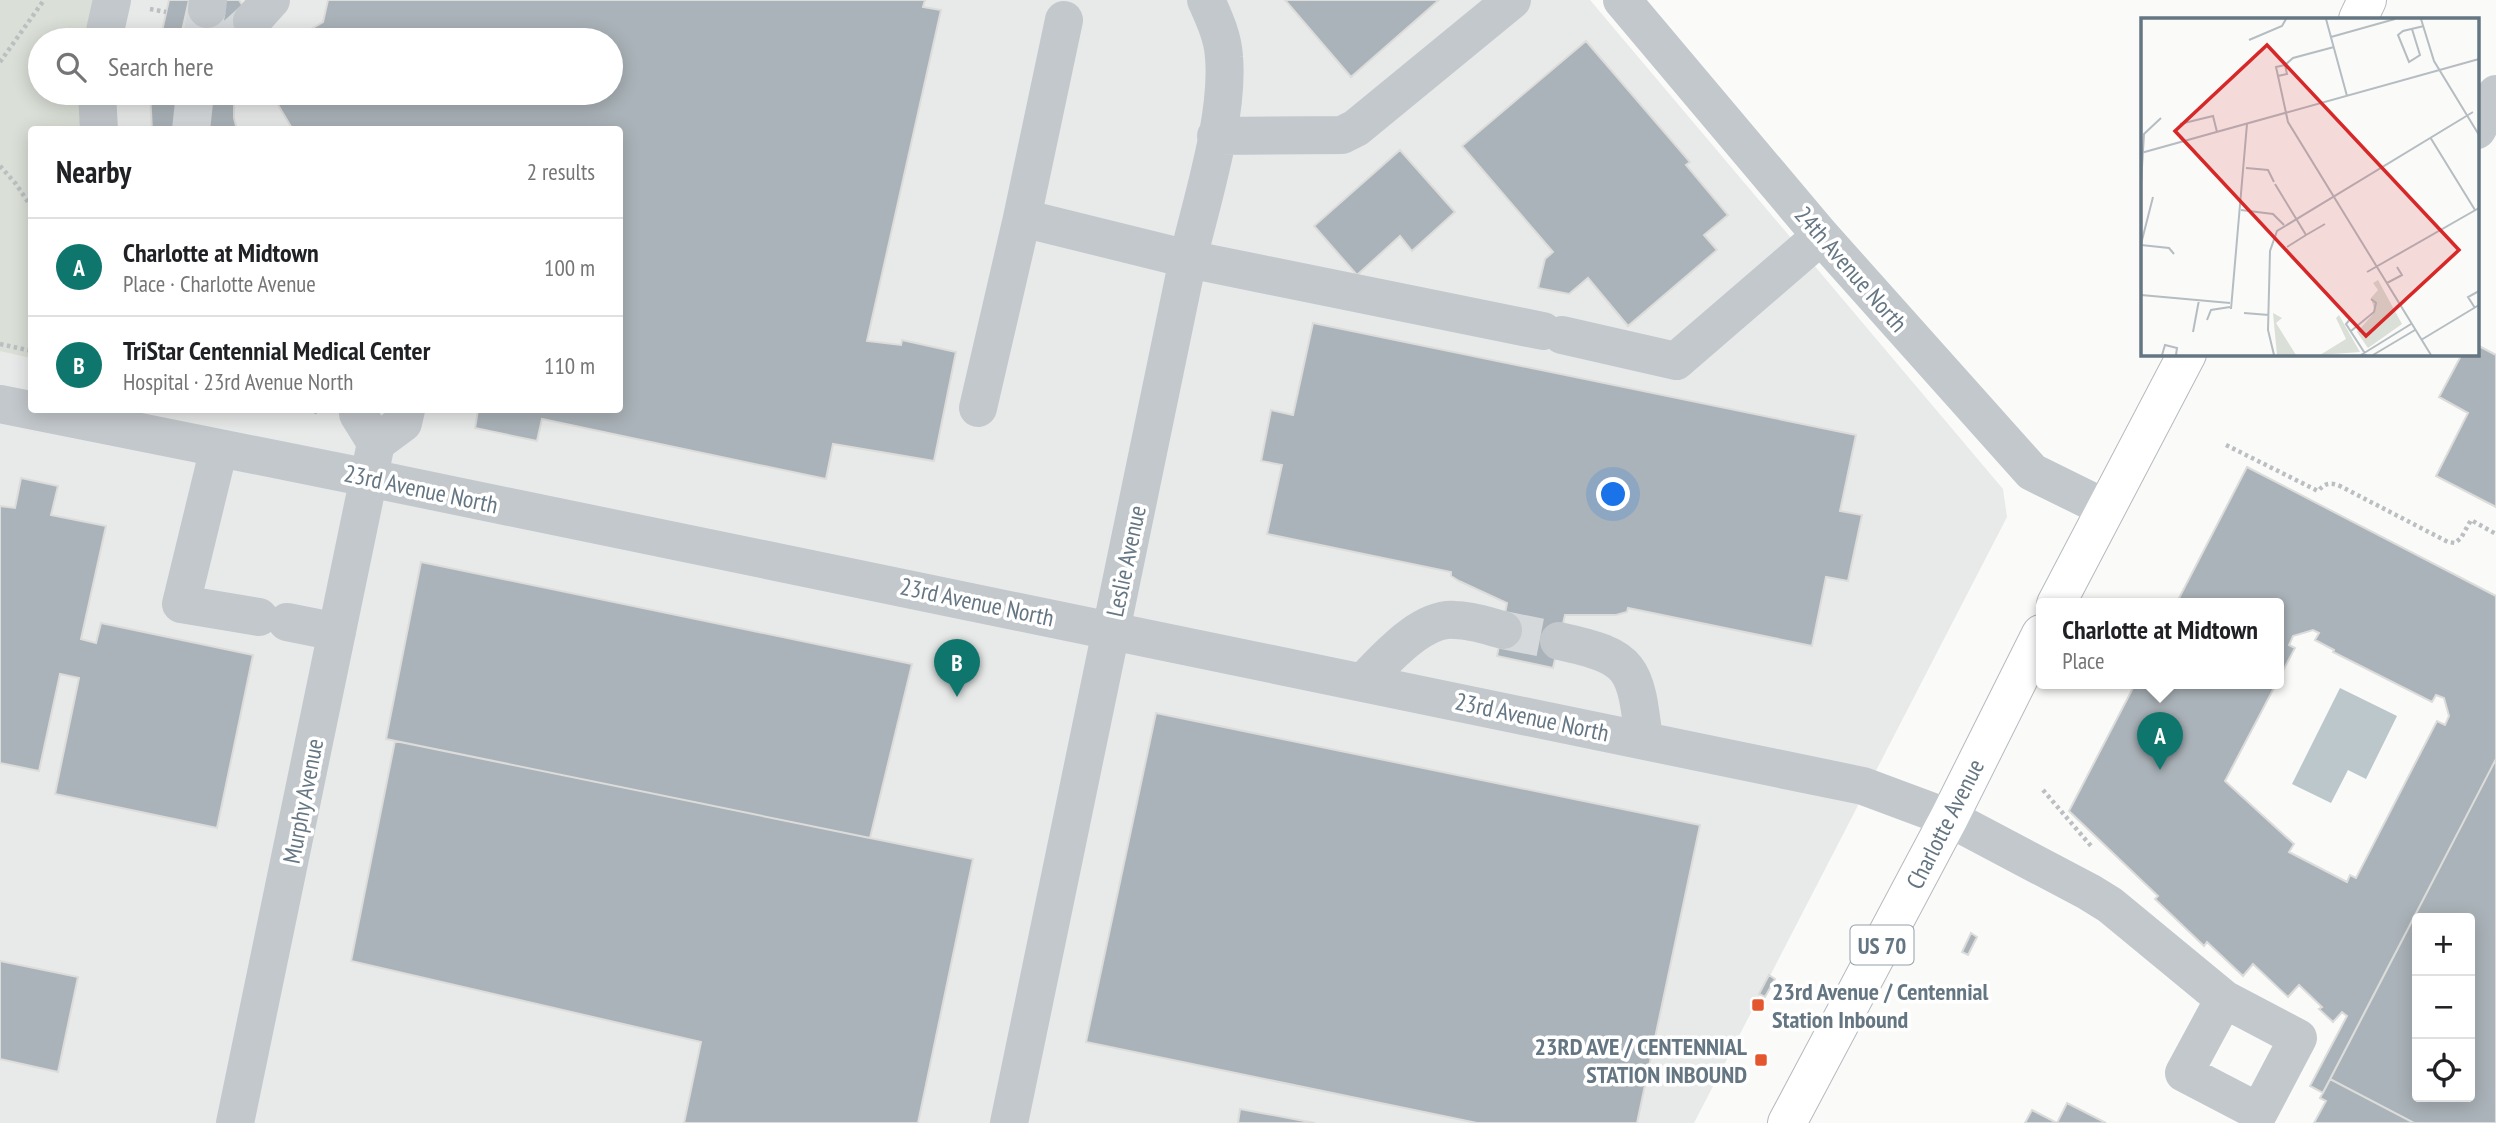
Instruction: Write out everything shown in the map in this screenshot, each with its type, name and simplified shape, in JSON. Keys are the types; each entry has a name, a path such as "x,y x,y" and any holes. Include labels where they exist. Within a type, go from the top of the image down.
{"main road":[{"path":"2358,18 2367,0"},
{"path":"2059,598 2186,355"},
{"name":"Charlotte Avenue","path":"1787,1123 1949,818 2036,644"}],"street":[{"path":"106,28 112,0"},
{"name":"Leslie Avenue","path":"1009,1123 1188,259 1216,136 1223,92 1224,55 1216,23 1206,0"},
{"path":"1216,136 1342,135 1366,120 1512,0"},
{"name":"24th Avenue North","path":"1622,0 1821,236 2032,472 2105,508"},
{"path":"978,408 1064,20"},
{"path":"2478,128 2496,94"},
{"path":"98,105 99,126"},
{"path":"1022,218 1188,259 1553,333 1676,361 1821,236"},
{"name":"23rd Avenue North","path":"0,404 28,410"},
{"name":"23rd Avenue North","path":"45,413 219,448 372,461 1111,630 1863,786 1949,818 2110,905 2224,999 2298,1038 2260,1118"},
{"path":"358,413 372,461"},
{"path":"372,461 403,423 405,413"},
{"path":"219,448 181,604 337,632"},
{"name":"Murphy Avenue","path":"235,1123 372,461"},
{"path":"1363,682 1398,647 1439,621 1455,620 1503,630"},
{"path":"1559,641 1607,654 1620,663 1630,675 1638,692 1644,740"},
{"path":"2224,999 2184,1073 2260,1118"}],"path":[{"path":"0,62 44,0"},
{"path":"0,166 28,202"},
{"path":"0,344 28,350"},
{"path":"2227,446 2318,491 2325,484 2340,486 2448,542 2455,543 2461,538 2471,520 2496,534"}],"shaded area":[{"path":"0,0 1590,0 2003,489 2007,517 1694,1123 0,1123"},
{"path":"0,0 100,0 94,28 28,28 28,105 83,105 82,126 28,126 28,357 0,351"},
{"path":"2340,688 2397,716 2366,779 2348,770 2331,803 2292,784"}],"building":[{"path":"169,0 189,0 183,28 163,28"},
{"path":"216,0 239,0 257,28 191,28"},
{"path":"328,0 925,0 923,7 941,10 867,341 901,345 902,340 956,352 934,461 833,444 826,479 542,419 537,441 475,428 478,413 623,413 623,126 291,126 278,105 623,105 623,28 313,28 323,22"},
{"path":"1285,0 1439,0 1351,77"},
{"path":"1586,41 1690,162 1686,165 1728,215 1704,235 1717,250 1628,326 1588,278 1569,294 1538,288 1545,259 1553,252 1462,146"},
{"path":"151,105 234,105 236,126 152,126"},
{"path":"1400,150 1455,212 1412,251 1400,236 1357,275 1314,226"},
{"path":"1313,323 1856,435 1840,511 1862,515 1848,581 1826,577 1812,646 1628,608 1627,612 1616,615 1565,615 1553,668 1497,656 1507,603 1459,581 1451,576 1451,572 1267,534 1282,465 1261,461 1271,410 1293,415"},
{"path":"2478,346 2496,355 2496,507 2436,476 2468,413 2439,397 2461,355 2478,355"},
{"path":"2247,467 2496,596 2496,759 2416,913 2412,913 2412,921 2323,1093 2310,1086 2347,1016 2342,1012 2333,1022 2299,985 2288,997 2253,964 2243,976 2207,942 2204,946 2155,899 2158,896 2069,811 2132,689 2273,689 2225,781 2294,844 2289,852 2347,882 2350,875 2356,878 2437,721 2445,725 2449,716 2444,698 2436,695 2432,702 2333,652 2334,650 2315,640 2319,633 2313,630 2293,636 2289,645 2295,648 2284,669 2284,598 2179,598"},
{"path":"21,478 58,486 51,515 106,526 81,639 96,643 101,623 253,655 217,828 55,794 79,678 60,674 39,771 0,763 0,506 15,508"},
{"path":"421,562 912,664 870,838 386,739"},
{"path":"1156,713 1700,825 1637,1123 1477,1123 1086,1042"},
{"path":"395,741 973,859 918,1123 684,1123 701,1042 351,961"},
{"path":"2496,759 2496,1123 2414,1123 2330,1079 2412,921 2412,1102 2475,1102 2475,913 2416,913"},
{"path":"1971,933 1977,937 1968,955 1962,952"},
{"path":"0,961 78,977 58,1072 0,1059"},
{"path":"1769,975 1775,979 1765,997 1759,994"},
{"path":"2330,1079 2414,1123 2314,1123 2326,1101 2320,1098"},
{"path":"2067,1103 2106,1123 2057,1123"},
{"path":"1240,1109 1315,1123 1238,1123"},
{"path":"2032,1110 2057,1123 2025,1123"}],"tunnel":[{"path":"203,28 207,9"},
{"path":"244,28 252,21"},
{"path":"191,126 194,105"},
{"path":"1503,630 1559,641"}],"place":[{"name":"TriStar Centennial Medical Center","path":"957,697"},
{"name":"Charlotte at Midtown","path":"2160,770"},
{"name":"23rd Avenue / Centennial Station Inbound","path":"1758,1005"},
{"name":"23RD AVE / CENTENNIAL STATION INBOUND","path":"1761,1060"}]}
